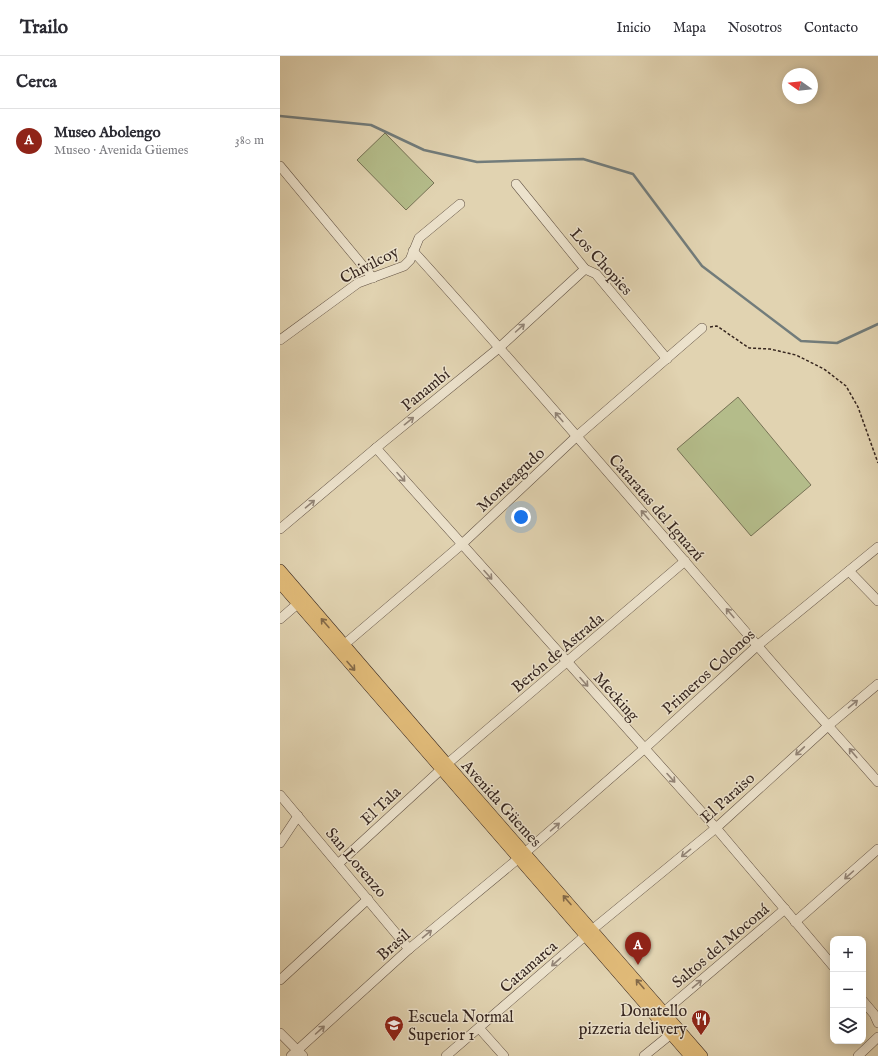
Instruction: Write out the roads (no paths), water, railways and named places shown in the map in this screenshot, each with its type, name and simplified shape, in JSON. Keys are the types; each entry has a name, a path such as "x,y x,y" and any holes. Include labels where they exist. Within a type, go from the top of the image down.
{"main road":[{"name":"Avenida Güemes","path":"280,570 301,601 444,767 674,1031 702,1056"},
{"name":"Avenida Güemes","path":"280,583 301,601"},
{"name":"Avenida Güemes","path":"674,1031 690,1056"}],"street":[{"path":"280,166 372,278"},
{"name":"Los Chopies","path":"516,184 585,269 596,274 667,359"},
{"name":"Chivilcoy","path":"280,340 358,283 404,266 410,260 419,238 460,204"},
{"name":"Cataratas del Iguazú","path":"414,251 500,347 576,438 685,561 757,646 829,725 878,782"},
{"name":"Panambí","path":"280,529 376,448 500,347 585,269"},
{"name":"Monteagudo","path":"341,647 461,545 576,438 702,328"},
{"name":"Mecking","path":"376,448 461,545 716,828 830,963"},
{"name":"Primeros Colonos","path":"522,855 645,748 757,646 878,547"},
{"name":"Berón de Astrada","path":"444,767 685,561"},
{"path":"849,571 878,601"},
{"path":"280,619 301,601"},
{"name":"El Paraiso","path":"589,933 716,828 829,725 878,684"},
{"name":"El Tala","path":"338,864 444,767"},
{"name":"San Lorenzo","path":"280,795 409,949"},
{"path":"280,843 298,816"},
{"path":"795,922 878,849"},
{"name":"Brasil","path":"297,1054 409,949 522,855"},
{"path":"280,980 368,899"},
{"name":"Saltos del Moconá","path":"660,1015 785,909"},
{"name":"Catamarca","path":"446,1056 589,933"},
{"path":"866,1005 874,1014 878,1023"},
{"path":"479,1028 504,1056"},
{"path":"644,1056 674,1031"},
{"path":"280,1033 297,1054"},
{"path":"858,1056 878,1037"}],"waterway":[{"path":"280,116 371,125 424,150 477,162 583,159 633,174 702,266 801,341 837,343 878,324"}],"place":[{"name":"Museo Abolengo","path":"638,965"},
{"name":"Donatello pizzeria delivery","path":"701,1036"},
{"name":"Escuela Normal Superior 1","path":"394,1042"}]}
